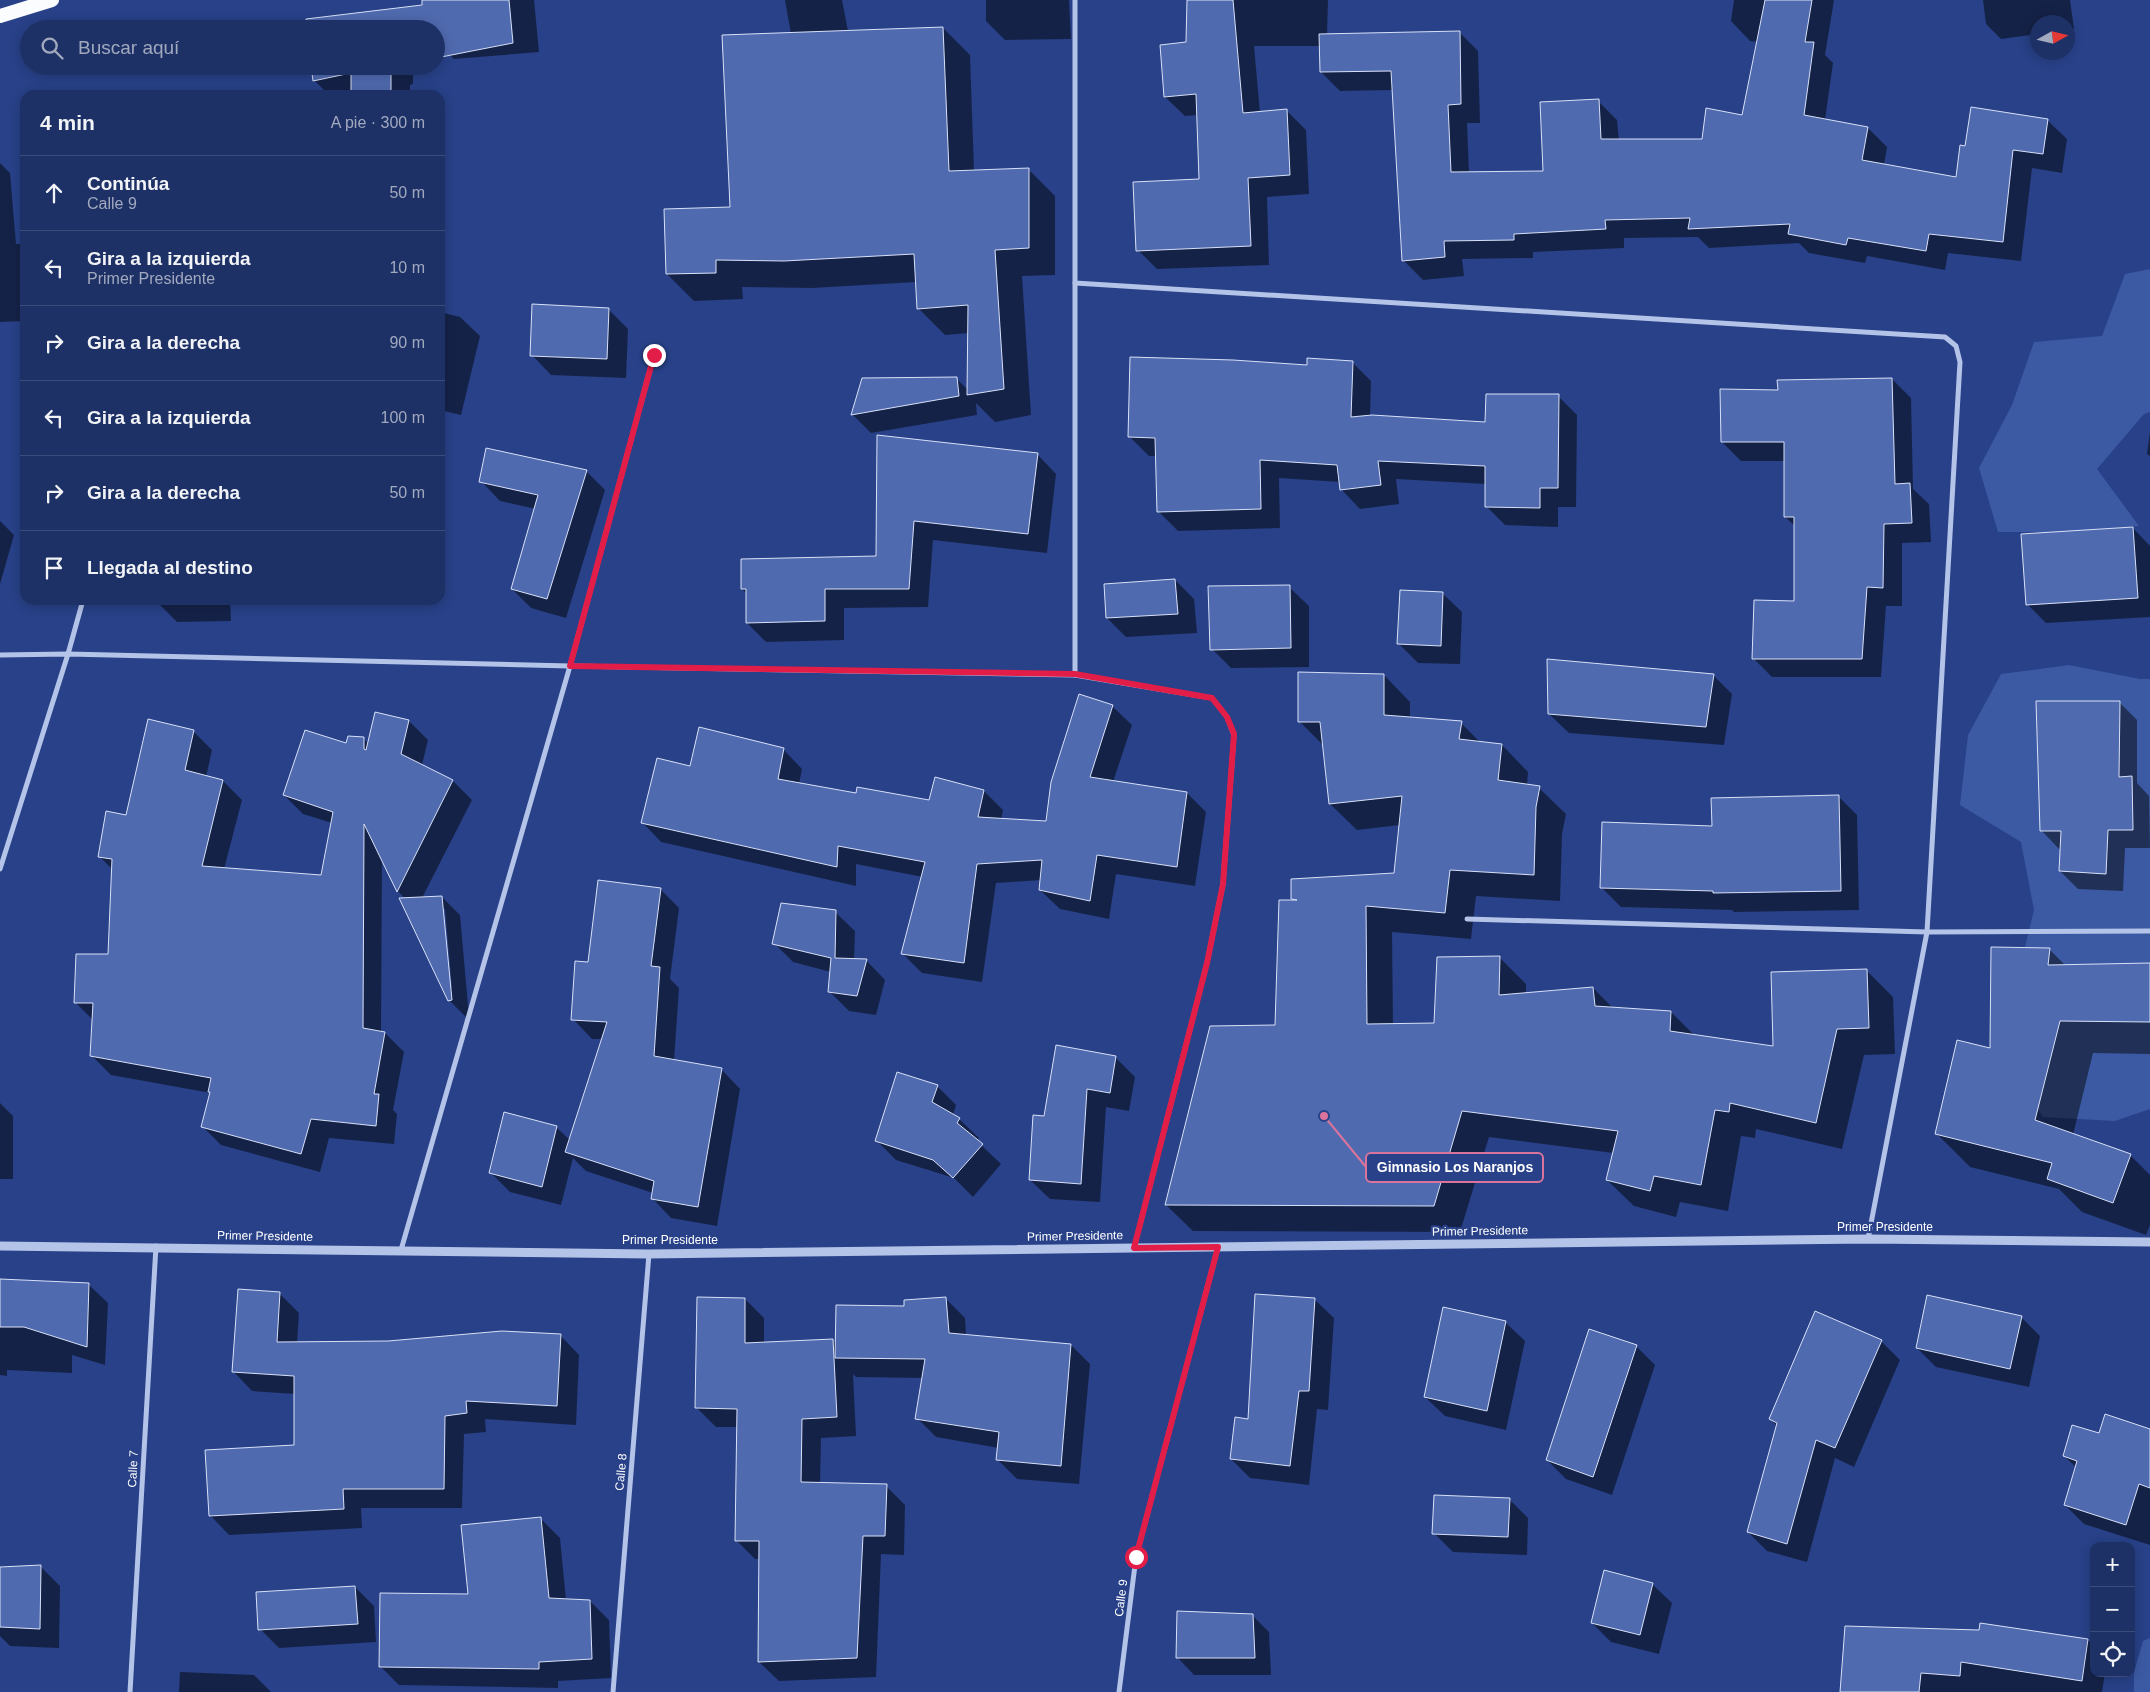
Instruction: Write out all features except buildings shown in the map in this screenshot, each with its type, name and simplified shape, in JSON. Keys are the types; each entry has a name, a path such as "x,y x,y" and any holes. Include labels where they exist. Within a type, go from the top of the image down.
{"highway":[{"path":"0,16 52,0"}],"street":[{"path":"1075,0 1075,674"},
{"path":"1075,282 1945,337 1956,346 1960,362 1926,932 1868,1239"},
{"path":"401,1250 570,666 654,355"},
{"path":"0,869 82,605"},
{"path":"0,655 68,654 570,666 1075,674 1212,698 1227,717 1234,734 1223,884 1207,963 1134,1248"},
{"path":"1467,919 1926,932 2150,931"},
{"name":"Primer Presidente","path":"0,1246 156,1246 648,1254 1868,1239 2150,1242"},
{"name":"Calle 7","path":"130,1692 156,1246"},
{"name":"Calle 9","path":"1119,1692 1136,1557 1218,1247"},
{"name":"Calle 8","path":"613,1692 648,1254"}],"shaded area":[{"path":"2150,269 2150,412 2144,414 2097,469 2139,526 2068,532 1998,532 1979,468 2012,405 2034,342 2102,336 2125,274"},
{"path":"2069,665 2140,679 2150,679 2150,1109 2115,1121 2043,1117 2007,1060 2014,992 2034,910 2021,842 1960,805 1968,735 2001,674"},
{"path":"2150,1638 2150,1692 2134,1692 2135,1669 2143,1641"}],"place":[{"name":"Gimnasio Los Naranjos","path":"1324,1116"}],"route":[{"path":"654,355 570,666 1075,674 1212,698 1227,717 1234,734 1223,884 1207,963 1134,1248 1218,1247 1136,1557"}]}
